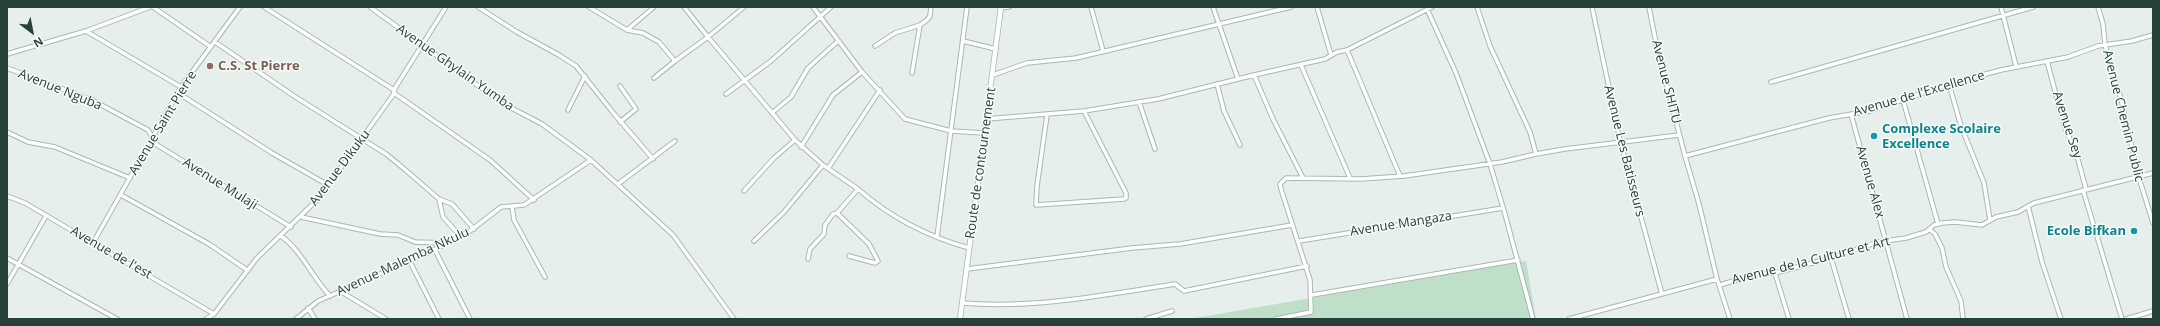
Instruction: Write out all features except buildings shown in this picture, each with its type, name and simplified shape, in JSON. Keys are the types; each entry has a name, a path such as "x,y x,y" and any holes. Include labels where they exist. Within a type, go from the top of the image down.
{"street":[{"path":"7,54 86,31 150,7"},
{"path":"153,7 211,47"},
{"name":"Avenue Saint Pierre","path":"94,243 181,87 240,7"},
{"path":"264,7 394,92 490,160 534,200"},
{"name":"Avenue Ghylain Yumba","path":"370,7 423,44 502,103 542,124 591,160 673,235 734,319"},
{"name":"Avenue Dikuku","path":"214,314 247,270 319,198 394,92 446,7"},
{"path":"478,7 517,32 576,66 620,122 653,159"},
{"path":"589,7 627,30 643,34 659,42 675,61"},
{"path":"627,30 654,7"},
{"path":"684,7 744,81 801,147 823,165 858,189 878,206 937,237 969,248"},
{"path":"654,78 708,37 744,7"},
{"path":"812,7 862,72 907,121 951,131 984,133"},
{"path":"726,94 771,61 831,7"},
{"path":"875,46 895,33 920,25 930,16 931,7"},
{"path":"937,237 967,7"},
{"path":"1001,7 1009,7"},
{"name":"Route de contournement","path":"960,319 1001,7"},
{"path":"1091,7 1103,51"},
{"path":"1213,7 1238,79"},
{"path":"993,74 1027,63 1076,58 1291,7"},
{"path":"1317,7 1331,55"},
{"path":"986,119 1084,111 1179,95 1217,84 1325,59 1331,55 1347,50 1432,7"},
{"path":"1477,7 1490,46 1530,132 1536,154"},
{"name":"Avenue Les Batisseurs","path":"1592,7 1620,142 1662,294"},
{"name":"Avenue SHITU","path":"1648,7 1679,135 1699,204 1717,279 1730,319"},
{"path":"2001,7 2016,66"},
{"path":"1771,82 2033,7"},
{"name":"Avenue Chemin Public","path":"2098,7 2103,24 2105,45 2121,99 2139,178 2153,223"},
{"path":"1427,9 1464,93 1490,164 1504,208 1532,319"},
{"path":"912,72 920,25"},
{"path":"86,31 181,87"},
{"name":"Avenue de l'Excellence","path":"1685,156 1829,118 1870,110 1949,84 2016,66 2068,57 2083,50 2132,41 2153,35"},
{"path":"772,113 791,97 808,68 838,41"},
{"path":"963,41 996,49"},
{"path":"215,42 294,96 362,138 402,167 439,199 452,204 474,229"},
{"path":"1347,50 1400,176"},
{"name":"Avenue Sey","path":"2047,61 2064,125 2077,156 2085,190 2122,319"},
{"path":"1301,64 1350,178"},
{"name":"Avenue Nguba","path":"7,68 92,100 148,130 152,138"},
{"path":"801,147 833,95 862,72"},
{"path":"1254,75 1272,119 1303,178"},
{"path":"568,110 585,76"},
{"path":"1217,84 1224,111 1240,145"},
{"path":"1949,84 1961,126 1984,183 1990,220"},
{"path":"620,86 636,109 620,122"},
{"path":"829,168 880,90"},
{"path":"178,93 272,153 328,185"},
{"path":"1904,100 1938,224"},
{"path":"1139,102 1154,149"},
{"path":"1047,115 1037,186 1036,205 1124,199 1126,198 1126,193 1084,111"},
{"name":"Avenue Alex","path":"1851,114 1907,319"},
{"path":"7,132 28,142 55,146 130,178"},
{"path":"1276,319 1311,312 1312,295 1307,266 1292,225 1280,184 1286,178 1400,176 1490,164 1536,154 1679,135"},
{"name":"Avenue Mulaji","path":"152,138 157,145 291,227"},
{"path":"744,191 774,158 795,140"},
{"path":"618,184 675,141"},
{"name":"Avenue Malemba Nkulu","path":"296,319 308,308 330,296 409,260 435,250 474,229 501,206 512,207 524,205 534,200 591,160"},
{"path":"754,241 784,212 823,165"},
{"name":"Avenue de la Culture et Art","path":"1720,285 1756,274 1775,273 1831,258 1878,242 1906,238 1930,229 1938,224 1955,222 1978,225 2018,212 2028,206 2085,190 2139,178 2153,173"},
{"path":"808,260 810,250 824,234 825,225 833,214 837,213 858,189"},
{"path":"121,195 209,244 247,270"},
{"name":"Avenue de l'est","path":"7,196 25,203 214,314"},
{"path":"439,199 443,217 460,236"},
{"path":"2028,206 2042,262 2061,319"},
{"path":"512,207 519,229 545,277"},
{"name":"Avenue Mangaza","path":"1299,241 1504,208"},
{"path":"837,213 869,244 878,261 876,263 850,256"},
{"path":"7,284 46,216"},
{"path":"301,217 380,234 398,235 415,242 447,243"},
{"path":"967,269 1132,248 1180,244 1292,225"},
{"path":"1930,229 1935,234 1942,248 1946,267 1961,301 1964,319"},
{"path":"281,236 299,253 318,284 330,296"},
{"path":"435,250 470,319"},
{"path":"7,258 117,319"},
{"path":"1831,258 1849,319"},
{"path":"409,260 438,319"},
{"path":"1312,295 1518,260"},
{"path":"962,303 987,305 1029,303 1175,284 1184,291 1307,266"},
{"path":"1775,273 1789,319"},
{"path":"1569,319 1717,279"},
{"path":"340,291 386,319"},
{"path":"308,308 315,319"},
{"path":"1146,319 1172,311"},
{"path":"2126,319 2153,311"},
{"path":"206,319 214,314"}],"green space":[{"path":"1526,261 1536,319 1189,319"}],"place":[{"name":"C.S. St Pierre","path":"210,66"},
{"name":"Complexe Scolaire Excellence","path":"1874,136"},
{"name":"Ecole Bifkan","path":"2134,231"}]}
